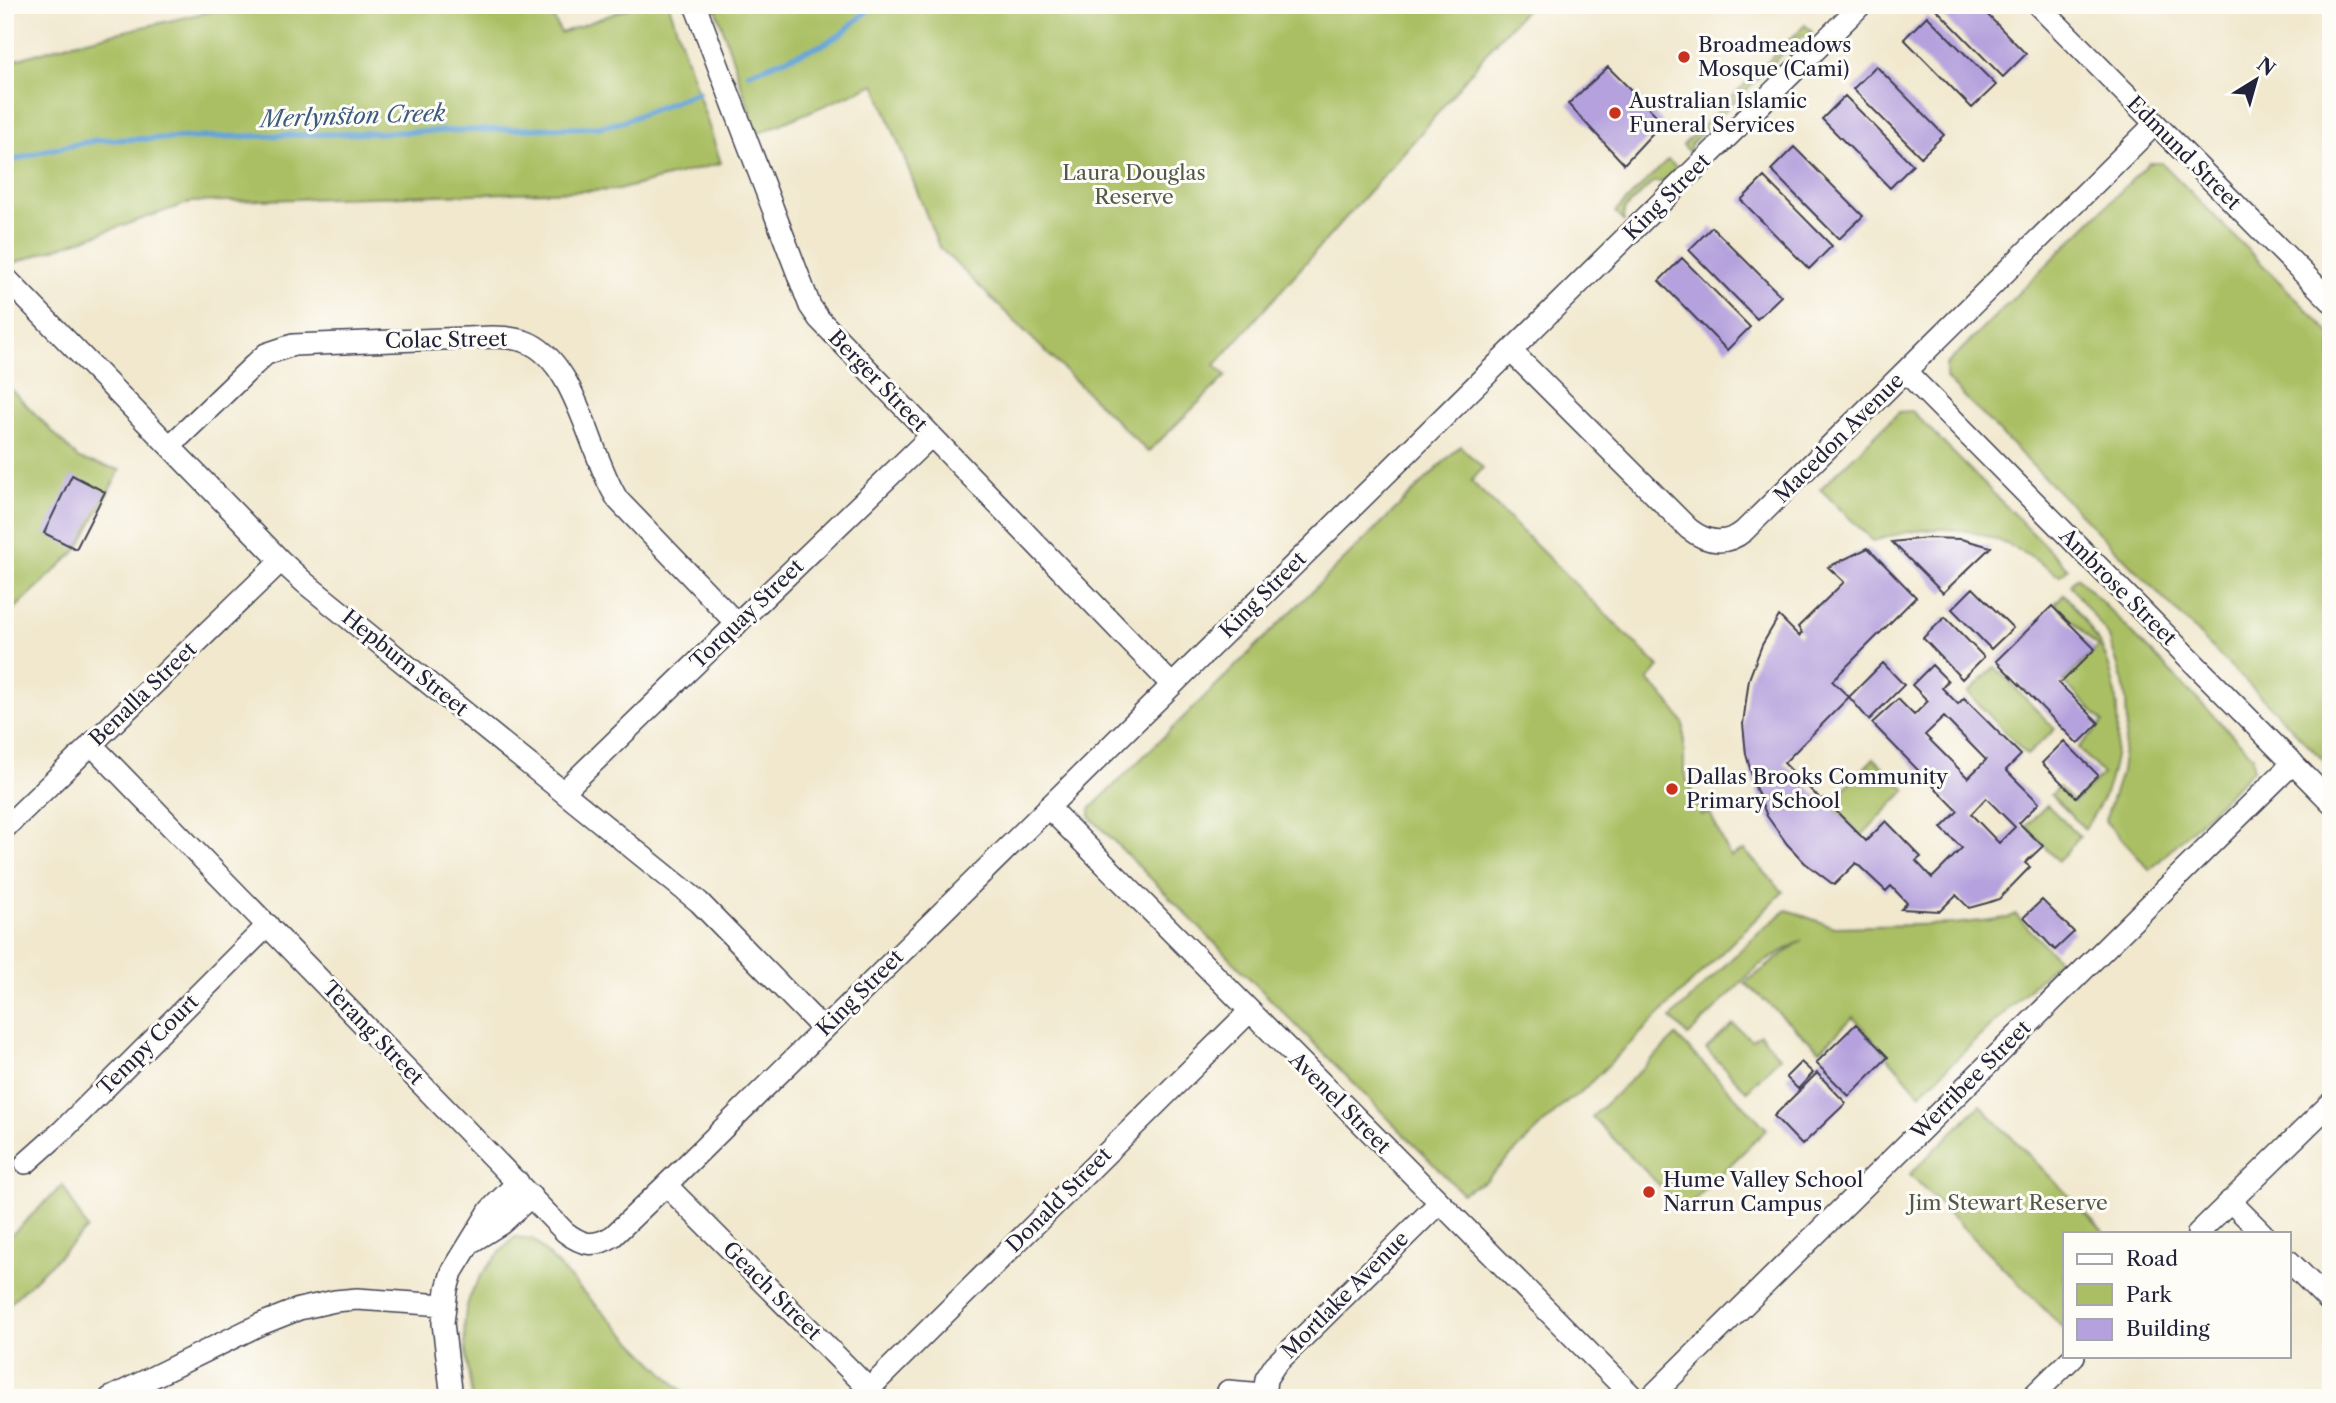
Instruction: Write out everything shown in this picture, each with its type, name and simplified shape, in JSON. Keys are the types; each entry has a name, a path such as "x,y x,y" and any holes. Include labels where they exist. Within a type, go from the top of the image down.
{"street":[{"name":"Berger Street","path":"695,5 810,306 836,339 1172,685"},
{"name":"King Street","path":"666,1185 1861,5"},
{"name":"Edmund Street","path":"2038,5 2331,301"},
{"name":"Macedon Avenue","path":"1511,351 1689,529 1698,536 1716,541 1733,539 1906,372 2155,124"},
{"name":"Hepburn Street","path":"5,277 281,561 699,902 823,1029"},
{"name":"Colac Street","path":"170,446 266,354 279,348 310,344 492,337 526,342 550,357 564,375 618,500 737,624"},
{"name":"Ambrose Street","path":"1906,372 2331,802"},
{"name":"Torquay Street","path":"564,792 931,436"},
{"name":"Benalla Street","path":"5,828 281,561"},
{"name":"Terang Street","path":"91,744 575,1240 594,1245 613,1236 666,1185"},
{"name":"Werribee Street","path":"1650,1398 2292,764"},
{"name":"Avenel Street","path":"1048,807 1634,1398"},
{"name":"Tempy Court","path":"26,1163 62,1131 268,925"},
{"name":"Donald Street","path":"873,1393 1250,1012"},
{"path":"2199,1232 2331,1103"},
{"name":"Geach Street","path":"666,1185 873,1393"},
{"path":"452,1398 444,1340 444,1305 453,1272 472,1242 502,1223 524,1189"},
{"path":"2230,1202 2261,1232"},
{"name":"Mortlake Avenue","path":"1228,1391 1264,1396 1266,1379 1275,1365 1439,1203"},
{"path":"2290,1262 2331,1303"},
{"path":"110,1398 261,1324 299,1309 357,1299 444,1305"},
{"path":"2031,1398 2072,1358"}],"green space":[{"path":"238,5 547,5 561,33 637,5 669,5 721,163 618,190 191,202 5,266 5,63 69,44"},
{"name":"Laura Douglas Reserve","path":"715,5 1530,5 1497,40 1427,126 1215,365 1226,376 1148,452 939,247 875,84 757,134"},
{"path":"1805,25 1812,32 1811,37 1801,36 1691,144 1690,153 1683,145"},
{"path":"1668,160 1676,167 1675,170 1662,182 1653,182 1624,210 1624,221 1615,212"},
{"path":"2149,163 2162,163 2331,334 2331,768 1946,378 1946,365"},
{"path":"5,383 79,459 120,470 78,549 5,618"},
{"path":"1912,411 2068,569 2060,575 2056,574 2012,546 1969,532 1924,530 1873,541 1820,489 1899,412"},
{"path":"1460,446 1483,468 1471,481 1659,667 1648,680 1672,706 1684,724 1684,772 1701,815 1710,813 1730,857 1744,850 1783,892 1580,1093 1567,1101 1485,1181 1462,1193 1090,817 1090,809"},
{"path":"2077,577 2253,756 2253,770 2150,870 2105,821 2121,772 2127,724 2126,700 2108,635 2071,586"},
{"path":"2064,594 2087,624 2106,657 2117,709 2116,745 2110,780 2085,829 2051,795 2059,787 2074,802 2103,774 2078,748 2103,722 2063,681 2098,647 2055,603"},
{"path":"1995,667 2055,729 2027,755 1968,693"},
{"path":"1874,758 1906,790 1861,836 1829,804"},
{"path":"2047,805 2080,837 2058,861 2026,826"},
{"path":"1787,910 1834,927 1954,924 2008,918 2015,914 2059,960 1920,1094 1853,1017 1820,1050 1745,983 1802,940 1758,966 1688,1036 1671,1018 1759,932"},
{"path":"1733,1024 1751,1040 1760,1034 1780,1057 1747,1091 1706,1049"},
{"path":"1676,1036 1767,1129 1684,1210 1592,1117"},
{"name":"Jim Stewart Reserve","path":"1980,1105 2104,1232 2063,1232 2063,1328 1910,1174"},
{"path":"63,1185 87,1229 5,1308 5,1241"},
{"path":"515,1237 533,1239 689,1398 472,1398 465,1347 466,1310 471,1293 481,1276"}],"building":[{"path":"1938,5 1978,5 2026,54 2003,77 1935,8"},
{"path":"1927,16 1996,85 1972,108 1904,39"},
{"path":"1876,66 1944,135 1921,157 1853,89"},
{"name":"Australian Islamic Funeral Services","path":"1608,67 1663,122 1624,164 1568,104"},
{"path":"1845,96 1913,165 1890,188 1822,119"},
{"path":"1794,147 1863,216 1839,239 1771,170"},
{"path":"1764,177 1832,246 1809,269 1741,200"},
{"path":"1712,227 1781,296 1757,319 1689,250"},
{"path":"1682,258 1750,327 1727,350 1659,281"},
{"path":"72,475 105,492 76,549 44,533"},
{"path":"1927,538 1961,539 1991,547 1943,593 1892,542"},
{"path":"1868,548 1916,597 1832,681 1849,697 1784,763 1866,841 1886,821 1921,857 1916,861 1932,878 1962,848 1941,828 1958,811 1872,723 1898,699 1914,715 1928,701 1912,685 1932,665 1948,681 1942,688 1958,704 1964,698 2021,755 2006,770 2039,803 2019,823 2043,846 2025,863 2030,867 1999,899 1969,908 1956,895 1940,911 1901,909 1907,903 1891,886 1886,891 1856,863 1834,885 1805,863 1767,816 1746,754 1743,724 1749,679 1762,645 1779,616 1799,636 1802,633 1798,627 1844,582 1828,567","holes":["1944,717 1986,760 1968,778 1925,735","1986,798 2015,827 1999,843 1971,814"]},
{"path":"1973,588 2013,628 1991,649 1952,609"},
{"path":"2052,606 2095,649 2059,683 2099,723 2078,744 1996,661"},
{"path":"1945,617 1984,657 1962,679 1923,638"},
{"path":"1883,663 1904,685 1869,720 1849,697"},
{"path":"2064,741 2098,775 2076,797 2042,763"},
{"path":"2042,900 2074,932 2055,950 2024,917"},
{"path":"1856,1024 1888,1057 1849,1096 1816,1063"},
{"path":"1801,1062 1813,1073 1798,1089 1786,1077"},
{"path":"1817,1073 1846,1103 1802,1145 1774,1116"}],"waterway":[{"name":"Merlynston Creek","path":"749,73 822,45 840,35 874,5"},
{"name":"Merlynston Creek","path":"5,163 43,151 98,140 599,127 624,121 698,92"}],"place":[{"name":"Broadmeadows Mosque (Cami)","path":"1684,57"},
{"name":"Australian Islamic Funeral Services","path":"1615,113"},
{"name":"Dallas Brooks Community Primary School","path":"1672,789"},
{"name":"Hume Valley School Narrun Campus","path":"1649,1192"}]}
